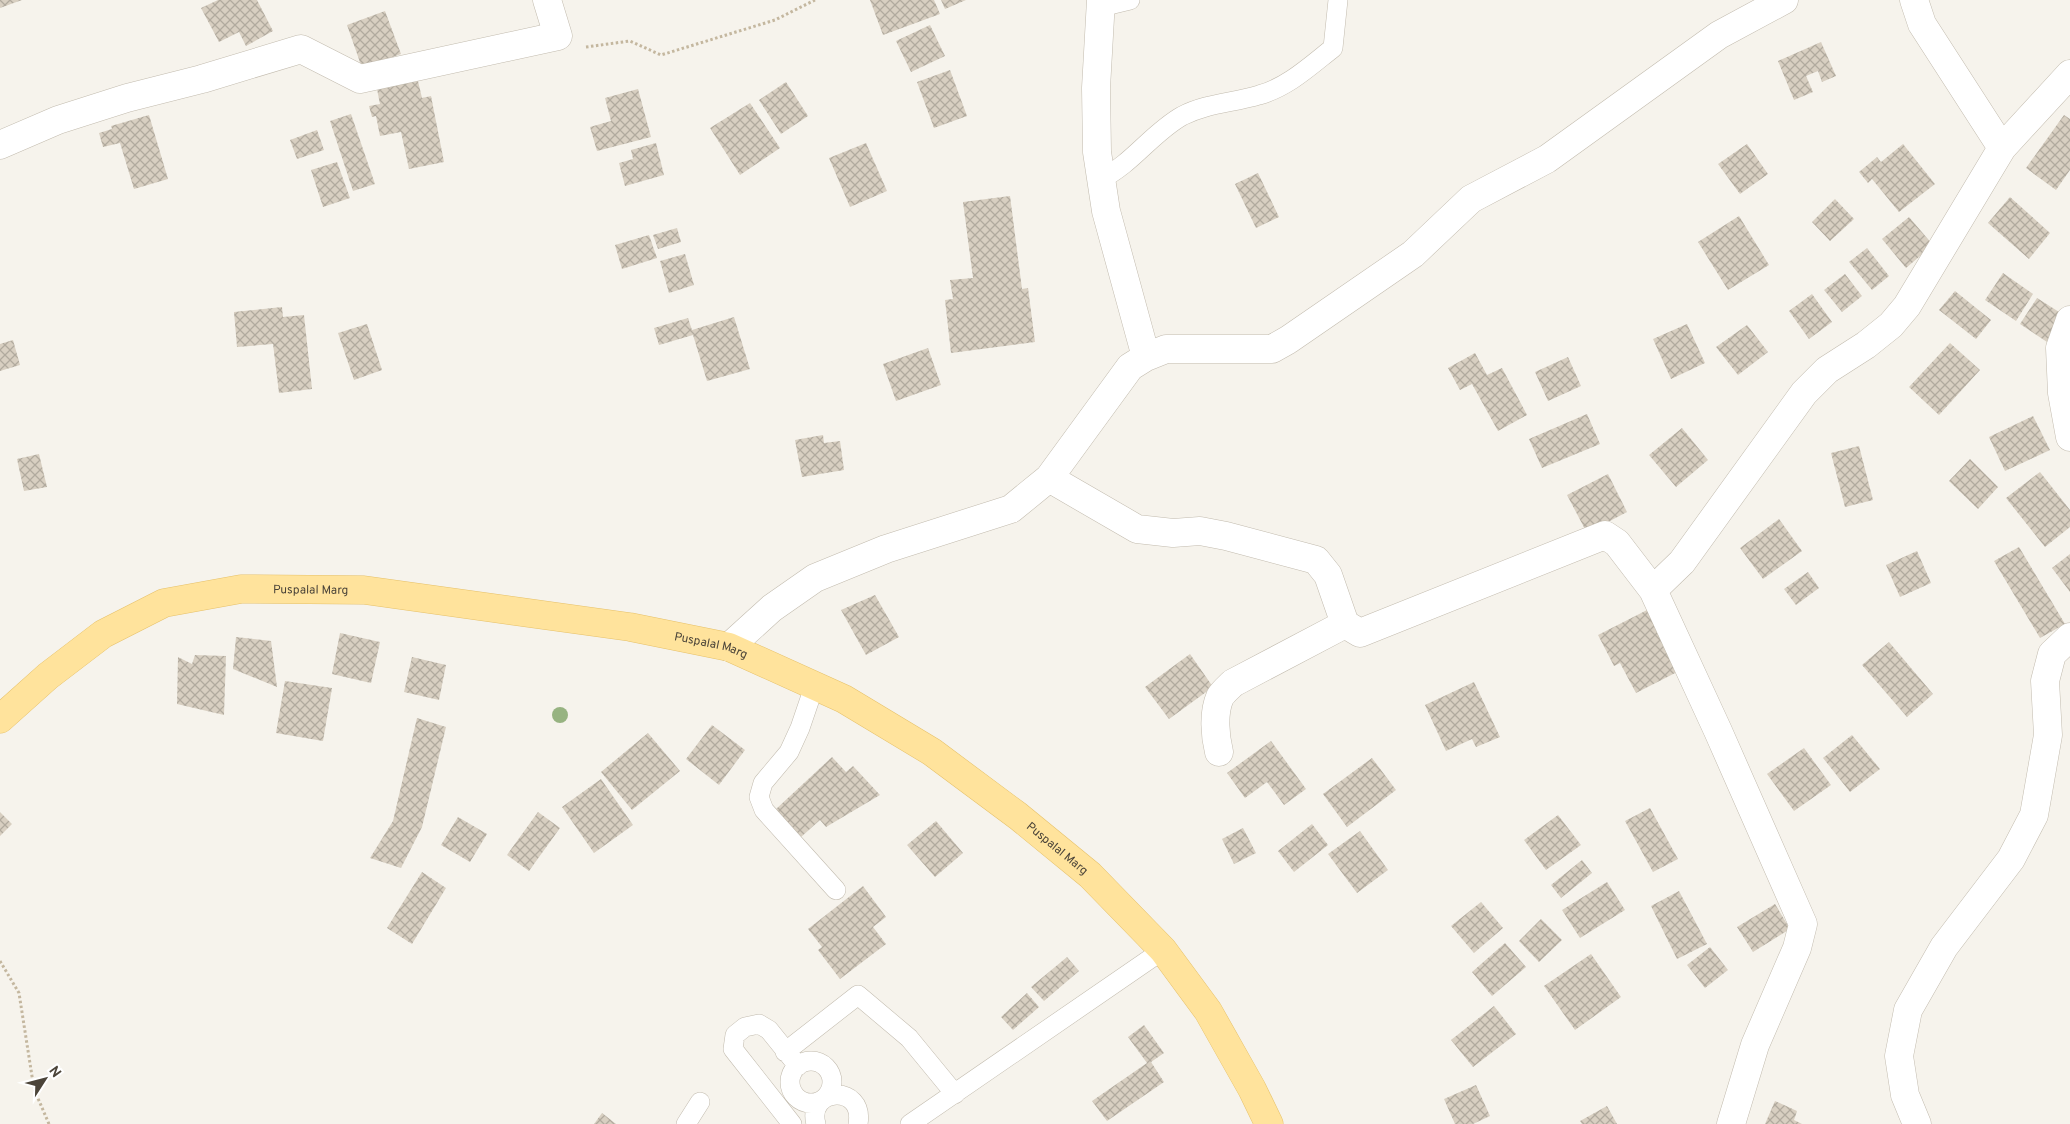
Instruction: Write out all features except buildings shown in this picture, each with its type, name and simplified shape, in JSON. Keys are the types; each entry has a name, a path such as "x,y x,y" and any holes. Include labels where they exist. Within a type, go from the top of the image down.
{"main road":[{"name":"Puspalal Marg","path":"0,719 48,676 103,634 164,603 241,589 364,590 630,627 729,647 815,684 844,699 932,752 1018,816 1090,875 1163,950 1208,1011 1252,1089 1269,1124"}],"street":[{"path":"0,145 58,120 127,98 202,79 301,49 360,79 558,36 547,0"},
{"path":"729,647 772,608 815,578 886,549 1011,509 1048,478 1130,367 1146,357 1166,350 1272,349 1288,340 1413,254 1471,199 1546,159 1719,35 1784,0"},
{"path":"1914,0 1922,24 2002,148"},
{"path":"1101,4 1096,88 1097,152 1106,211 1146,357"},
{"path":"1653,590 1682,562 1804,393 1826,370 1891,325 1907,306 2002,148 2070,74"},
{"path":"2070,320 2060,348 2062,393 2070,437"},
{"path":"1048,478 1138,529 1172,533 1200,531 1316,560 1328,575 1345,624 1360,633 1605,535 1617,543 1653,590 1718,731 1803,924 1797,948 1755,1044 1731,1124"},
{"path":"1219,752 1215,738 1217,709 1221,696 1233,683 1345,624"},
{"path":"1917,1124 1905,1095 1899,1056 1908,1010 1944,947 2011,859 2034,815 2048,735 2045,681 2052,654 2070,637"}],"lane":[{"path":"1101,4 1130,0"},
{"path":"1101,179 1116,172 1181,116 1208,105 1260,95 1288,83 1333,48 1338,0"},
{"path":"815,684 800,728 789,752 762,784 759,797 764,810 836,890"},
{"path":"910,1124 1163,950"},
{"path":"791,1059 858,995 910,1038 954,1094"},
{"path":"792,1124 734,1049 735,1035 746,1027 759,1024 769,1030 791,1059 790,1085 797,1098 803,1102 810,1103 837,1094 850,1098 858,1110 858,1124"},
{"path":"791,1059 822,1064 831,1075 831,1088 816,1111 816,1124"},
{"path":"686,1124 700,1102"},
{"path":"899,1124 904,1124"}],"path":[{"path":"558,36 583,47 630,41 661,55 775,20 815,0"},
{"path":"0,961 7,969 19,993 34,1089 50,1124"}]}
